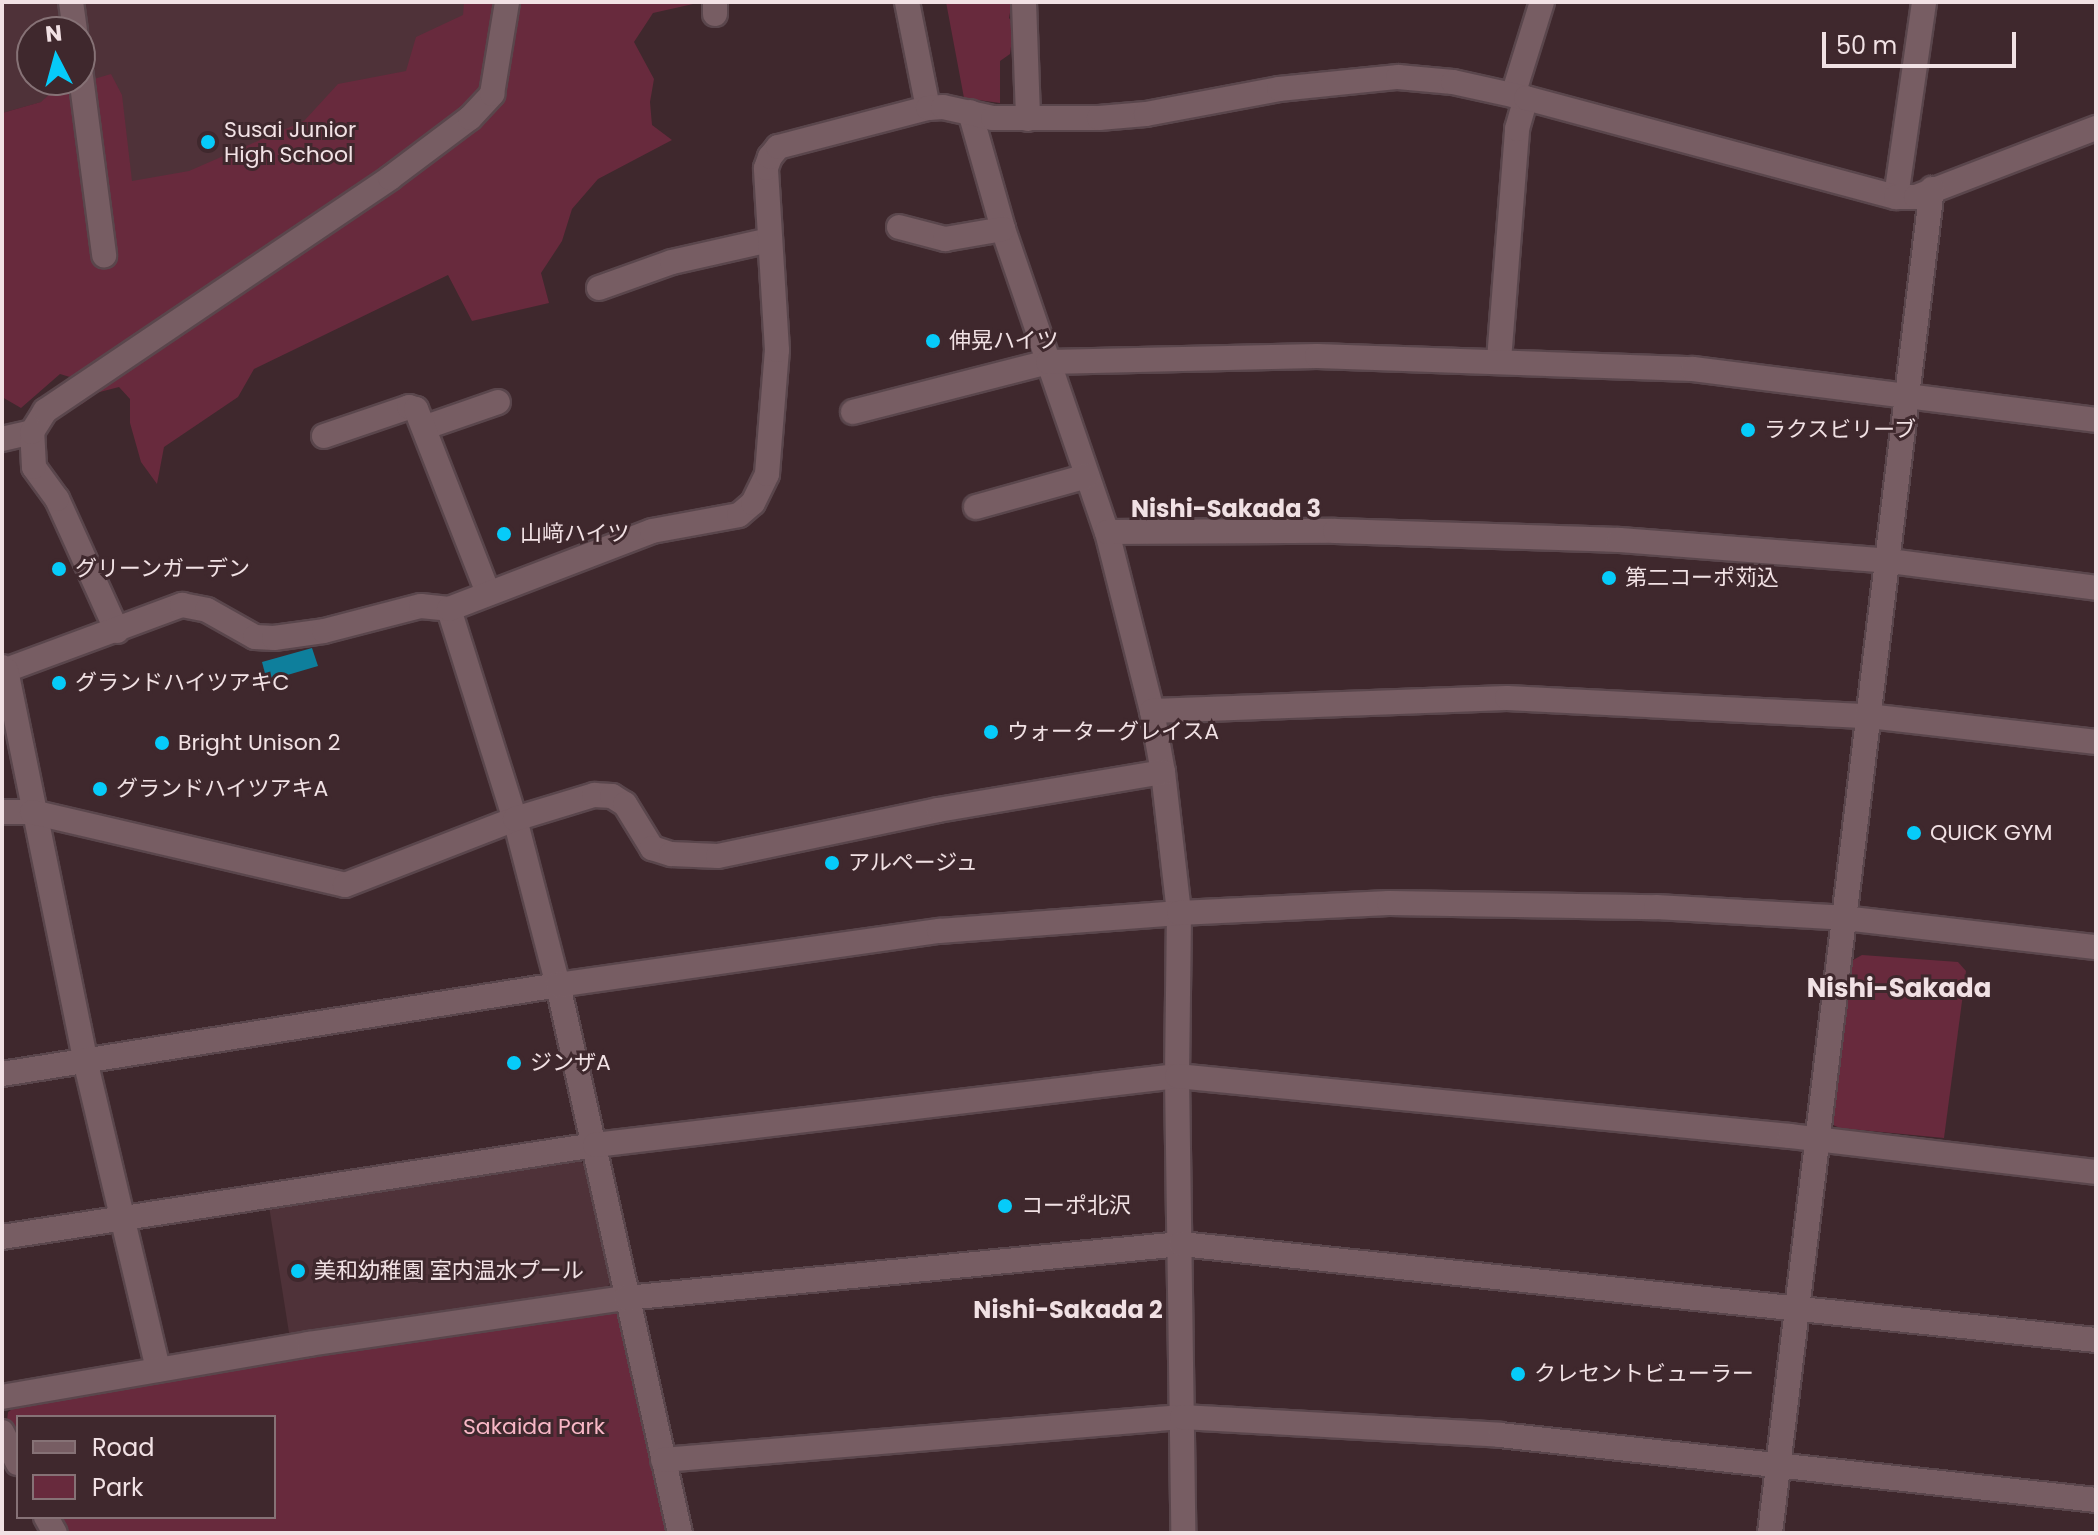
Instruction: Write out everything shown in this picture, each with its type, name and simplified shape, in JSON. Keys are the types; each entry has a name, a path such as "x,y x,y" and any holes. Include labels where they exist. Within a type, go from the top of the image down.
{"street":[{"path":"117,631 57,499 34,467 32,432 45,411 390,178 470,118 492,94 507,2"},
{"path":"907,2 928,108"},
{"path":"1024,2 1028,119"},
{"path":"1499,360 1519,96 1542,2"},
{"path":"1896,197 1924,2"},
{"path":"158,1369 85,1060 4,669 117,631 182,605 207,610 255,637 274,638 324,631 421,606 449,609 652,531 739,515 753,503 767,474 777,350 766,168 778,147 928,108 943,107 993,118 1028,119 1146,114 1279,89 1398,77 1453,82 1519,96 1896,197 1916,197 2096,128"},
{"path":"83,96 104,255"},
{"path":"970,112 1003,229 1107,532 1152,711 1163,772 1179,913 1177,1076 1183,1533"},
{"path":"1770,1533 1932,189"},
{"path":"899,227 945,239 1003,229"},
{"path":"599,288 672,262 770,240"},
{"path":"853,412 1048,362 1317,356 1693,369 1909,399 2096,420"},
{"path":"426,427 498,402"},
{"path":"324,436 409,407 416,409 426,427 488,593"},
{"path":"2,439 32,432"},
{"path":"976,507 1087,476"},
{"path":"1107,532 1335,531 1603,539 1889,561 2096,588"},
{"path":"449,609 515,819 558,985 680,1533"},
{"path":"1152,711 1507,698 1868,716 2096,742"},
{"path":"2,812 32,812 345,885 515,819 594,795 612,796 625,804 652,848 671,854 718,856 938,810 1163,772"},
{"path":"2,1074 558,985 939,931 1179,913 1389,903 1525,903 1844,918 2096,947"},
{"path":"2,1237 595,1145 1177,1076 1818,1139 2096,1172"},
{"path":"2,1397 158,1369 626,1298 1181,1244 2096,1340"},
{"path":"663,1460 1182,1417 1500,1435 1780,1463 2096,1500"},
{"path":"2,1432 16,1459"}],"shaded area":[{"path":"2,2 60,2 62,16 16,16 16,96 48,96 42,102 2,113"},
{"name":"Susai Junior High School","path":"81,2 501,2 491,60 116,233 95,96 96,16 83,16"},
{"path":"578,1160 592,1170 613,1282 602,1290 290,1339 269,1206"}],"green space":[{"path":"464,2 702,2 653,13 634,42 654,79 650,102 652,125 672,140 598,179 572,209 562,241 541,273 549,303 472,321 448,275 254,369 238,397 164,447 157,484 141,462 130,423 130,399 119,387 96,393 82,404 79,400 93,384 60,374 21,408 2,397 2,113 41,102 48,96 96,96 96,78 111,74 122,95 132,181 189,171 304,121 338,84 406,71 416,37 463,15"},
{"path":"946,2 1012,2 1009,18 1014,24 1010,54 1000,61 1000,103 964,98"},
{"path":"1862,955 1958,962 1966,971 1944,1138 1833,1125 1829,1116 1853,960"},
{"name":"Sakaida Park","path":"604,1309 618,1313 623,1319 670,1533 66,1533 59,1519 276,1519 276,1415 16,1415 16,1436 7,1420 8,1412 20,1404"}],"water":[{"path":"312,648 318,666 267,681 262,662"}],"place":[{"name":"Susai Junior High School","path":"208,142"},
{"name":"伸晃ハイツ","path":"933,341"},
{"name":"ラクスビリーブ","path":"1748,430"},
{"name":"山﨑ハイツ","path":"504,534"},
{"name":"グリーンガーデン","path":"59,569"},
{"name":"第二コーポ苅込","path":"1609,578"},
{"name":"グランドハイツアキC","path":"59,683"},
{"name":"ウォーターグレイスA","path":"991,732"},
{"name":"Bright Unison 2","path":"162,743"},
{"name":"グランドハイツアキA","path":"100,789"},
{"name":"QUICK GYM","path":"1914,833"},
{"name":"アルページュ","path":"832,863"},
{"name":"ジンザA","path":"514,1063"},
{"name":"コーポ北沢","path":"1005,1206"},
{"name":"美和幼稚園 室内温水プール","path":"298,1271"},
{"name":"クレセントビューラー","path":"1518,1374"}],"district":[{"name":"Nishi-Sakada 3","path":"1226,509"},
{"name":"Nishi-Sakada","path":"1899,989"},
{"name":"Nishi-Sakada 2","path":"1068,1310"}]}
